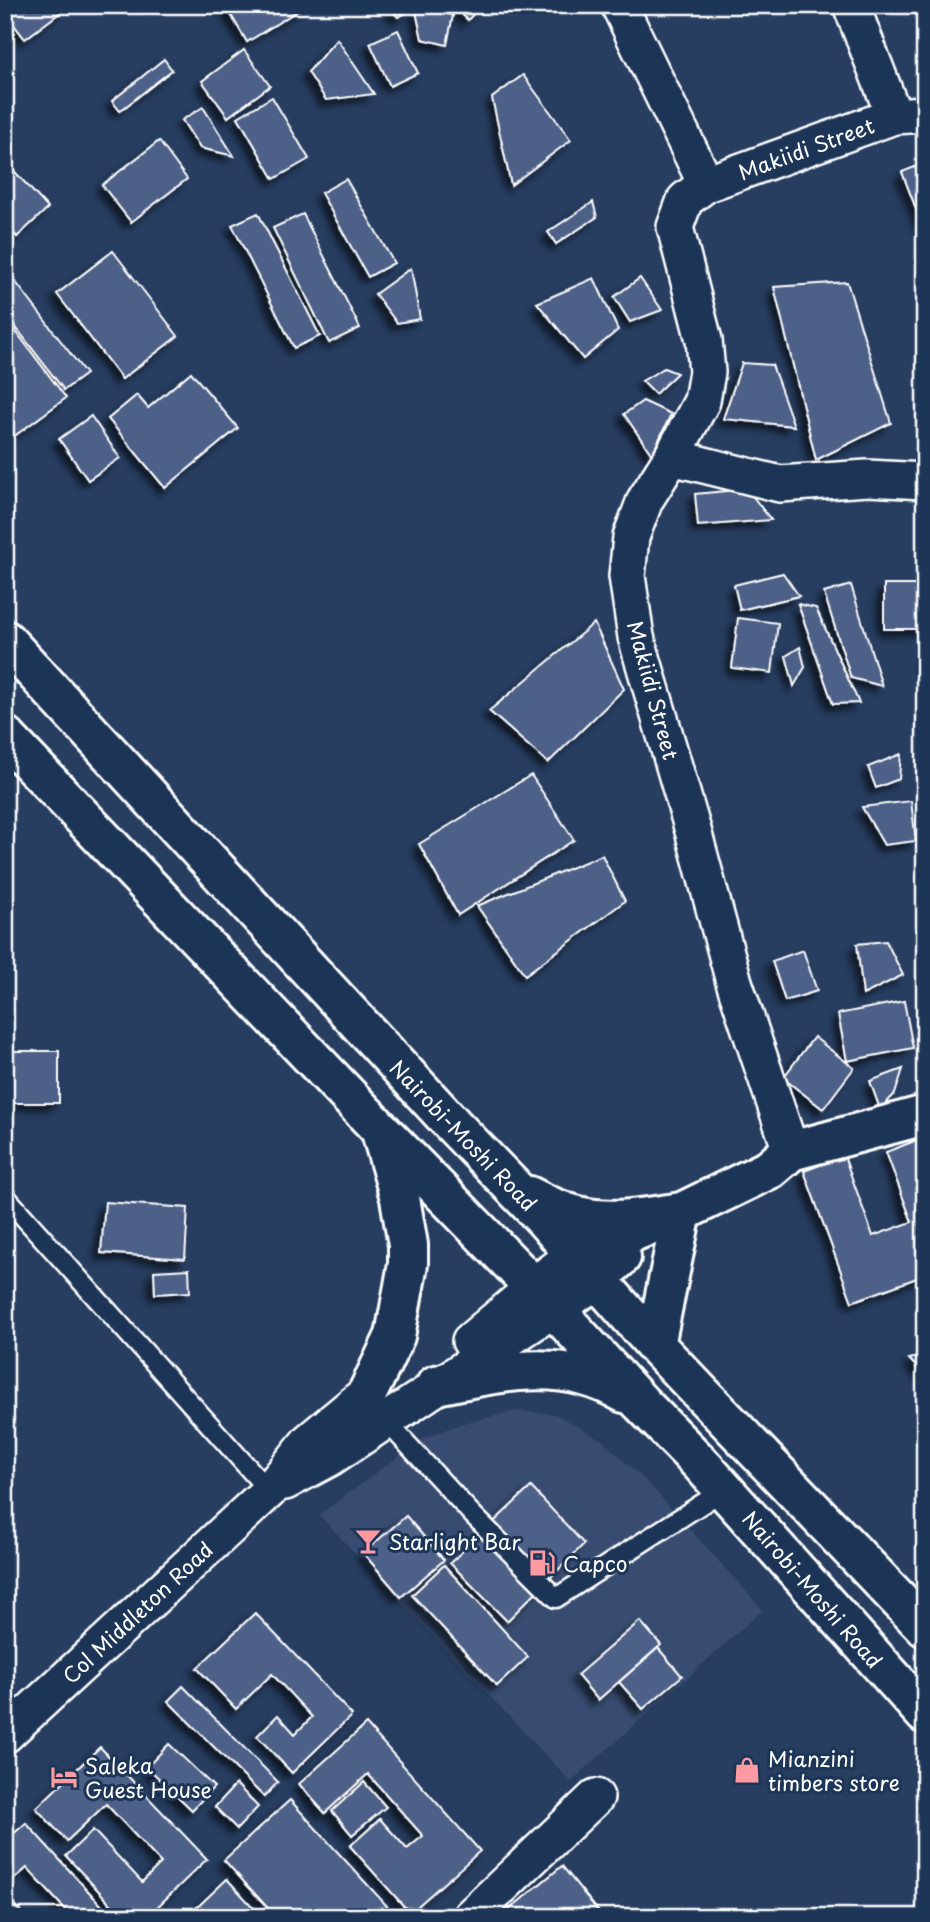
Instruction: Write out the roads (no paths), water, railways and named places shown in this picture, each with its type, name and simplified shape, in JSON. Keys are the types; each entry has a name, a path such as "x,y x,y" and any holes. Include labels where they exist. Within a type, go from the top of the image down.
{"main road":[{"name":"Nairobi-Moshi Road","path":"5,640 453,1125 517,1190 655,1345 925,1627"},
{"name":"Nairobi-Moshi Road","path":"5,736 724,1489 925,1714"},
{"path":"517,1190 545,1205 593,1220 633,1219 682,1212 771,1169 791,1151 925,1115"},
{"path":"377,1406 396,1336 408,1264 408,1245 400,1198 380,1129"},
{"path":"655,1345 682,1212"},
{"name":"Col Middleton Road","path":"544,1298 586,1267 682,1212"},
{"path":"436,1385 522,1369 554,1370 586,1374 641,1403"}],"street":[{"path":"619,5 706,184"},
{"path":"851,5 909,115"},
{"name":"Makiidi Street","path":"791,1151 734,982 636,637 627,576 631,537 645,500 702,401 707,372 704,340 675,227 685,200 706,184 909,115"},
{"path":"672,457 780,484 867,478 925,481"},
{"name":"Col Middleton Road","path":"5,1735 270,1491 309,1441 377,1406 436,1385 544,1298"},
{"name":"Col Middleton Road","path":"270,1491 330,1458 544,1298"},
{"path":"349,1444 377,1406"},
{"path":"470,1917 596,1797"}],"lane":[{"path":"5,1196 270,1491"},
{"path":"377,1406 471,1513 556,1598 724,1489"}],"place":[{"name":"Starlight Bar","path":"368,1541"},
{"name":"Capco","path":"542,1563"},
{"name":"Mianzini timbers store","path":"747,1770"},
{"name":"Saleka Guest House","path":"64,1777"}]}
